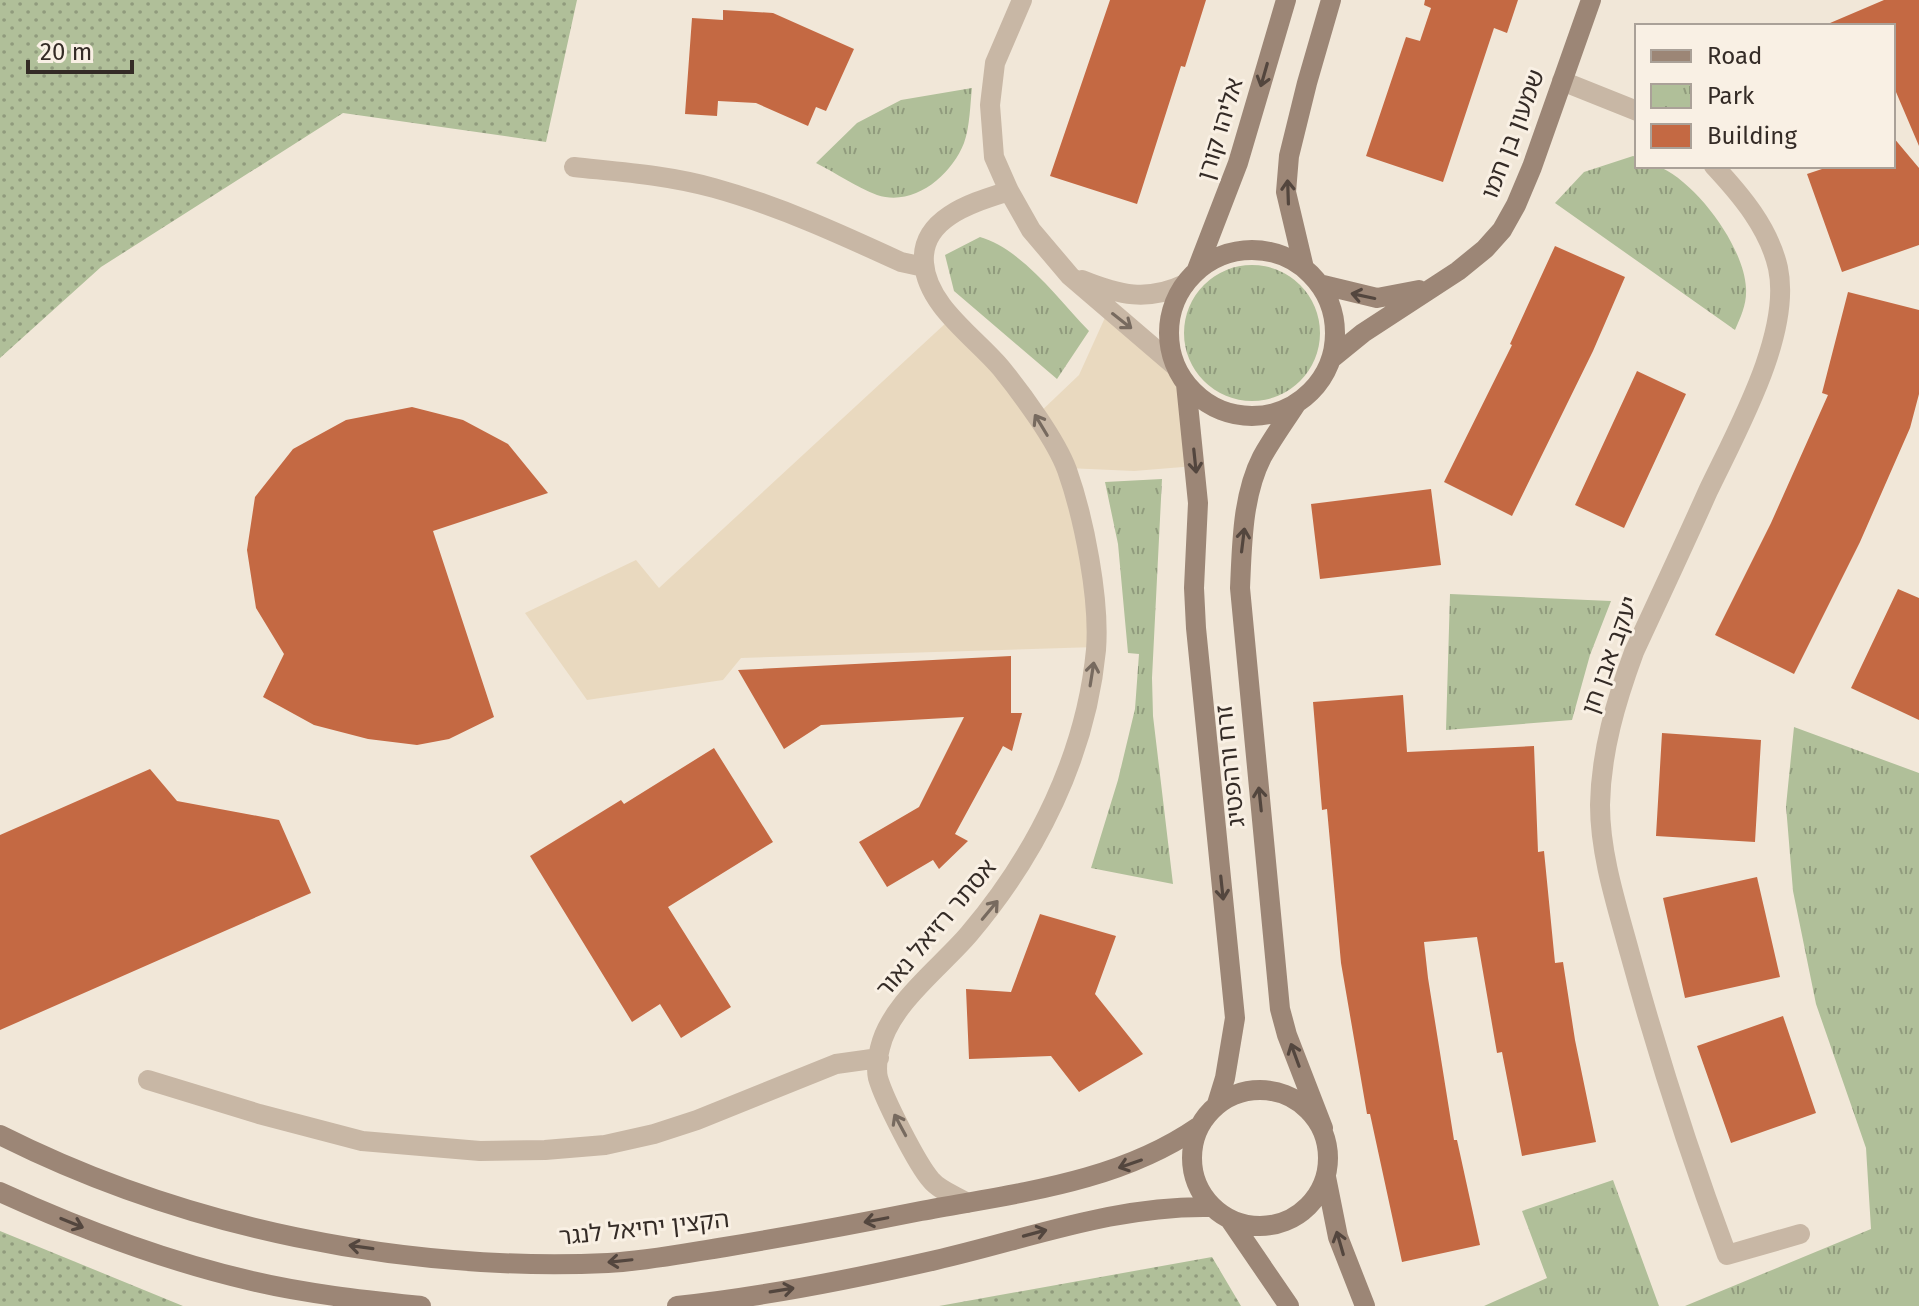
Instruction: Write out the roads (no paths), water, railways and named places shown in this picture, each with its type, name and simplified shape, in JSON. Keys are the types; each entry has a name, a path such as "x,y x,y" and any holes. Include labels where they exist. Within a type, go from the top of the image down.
{"street":[{"path":"1022,0 995,63 990,105 994,157 1031,230 1070,276 1180,375 1203,401 1225,412 1249,416 1273,413 1296,404 1323,377 1331,359 1335,320 1329,301 1304,268 1284,256 1261,250 1238,251 1215,258 1169,291 1116,294 1070,276"},
{"name":"אליהו קורן","path":"1190,278 1238,163 1286,0"},
{"path":"1304,268 1286,192 1289,156 1331,0"},
{"name":"שמעון בן חמו","path":"1331,359 1363,333 1458,271 1502,230 1516,205 1591,0"},
{"path":"1562,81 1635,110"},
{"path":"574,167 652,175 711,187 763,203 901,262 924,267 928,238 944,218 969,205 1009,191"},
{"name":"יעקב אבן חן","path":"1716,168 1740,194 1770,244 1778,269 1778,322 1750,400 1634,652 1615,704 1604,759 1600,807 1606,860 1661,1068 1727,1255 1800,1234"},
{"name":"אסתר רזיאל נאור","path":"924,267 927,285 1001,368 1036,416 1066,468 1082,524 1093,583 1096,647 1079,740 1050,812 1028,854 1000,897 908,999 888,1028 879,1058 877,1074 885,1096 921,1164 932,1182 967,1203"},
{"name":"שמעון בן חמו","path":"1319,284 1377,298 1421,290 1458,271"},
{"path":"1180,375 1168,338 1172,310 1190,278"},
{"name":"זרח ורהפטיג","path":"1180,375 1198,503 1194,588 1196,628 1235,1018 1225,1078 1217,1104"},
{"name":"זרח ורהפטיג","path":"1296,404 1262,458 1252,482 1240,588 1280,1009 1323,1128"},
{"path":"148,1080 362,1141 480,1151 545,1150 605,1145 654,1134 836,1064 879,1058"},
{"path":"1326,1177 1316,1198 1299,1215 1278,1225 1254,1227 1231,1221 1211,1207 1198,1190 1192,1169 1192,1148 1198,1127 1217,1104 1235,1094 1255,1089 1276,1091 1311,1111 1323,1128 1328,1144 1326,1177 1338,1237 1365,1306"},
{"name":"הקצין יחיאל לנגר","path":"0,1135 91,1176 212,1218 266,1232 472,1261 534,1264 611,1263 769,1240 1075,1182 1139,1161 1170,1147 1198,1127"},
{"path":"0,1192 129,1245 197,1267 294,1289 421,1306"},
{"path":"677,1306 937,1260 1057,1227 1119,1215 1177,1206 1211,1207"},
{"path":"1231,1221 1289,1306"}]}
